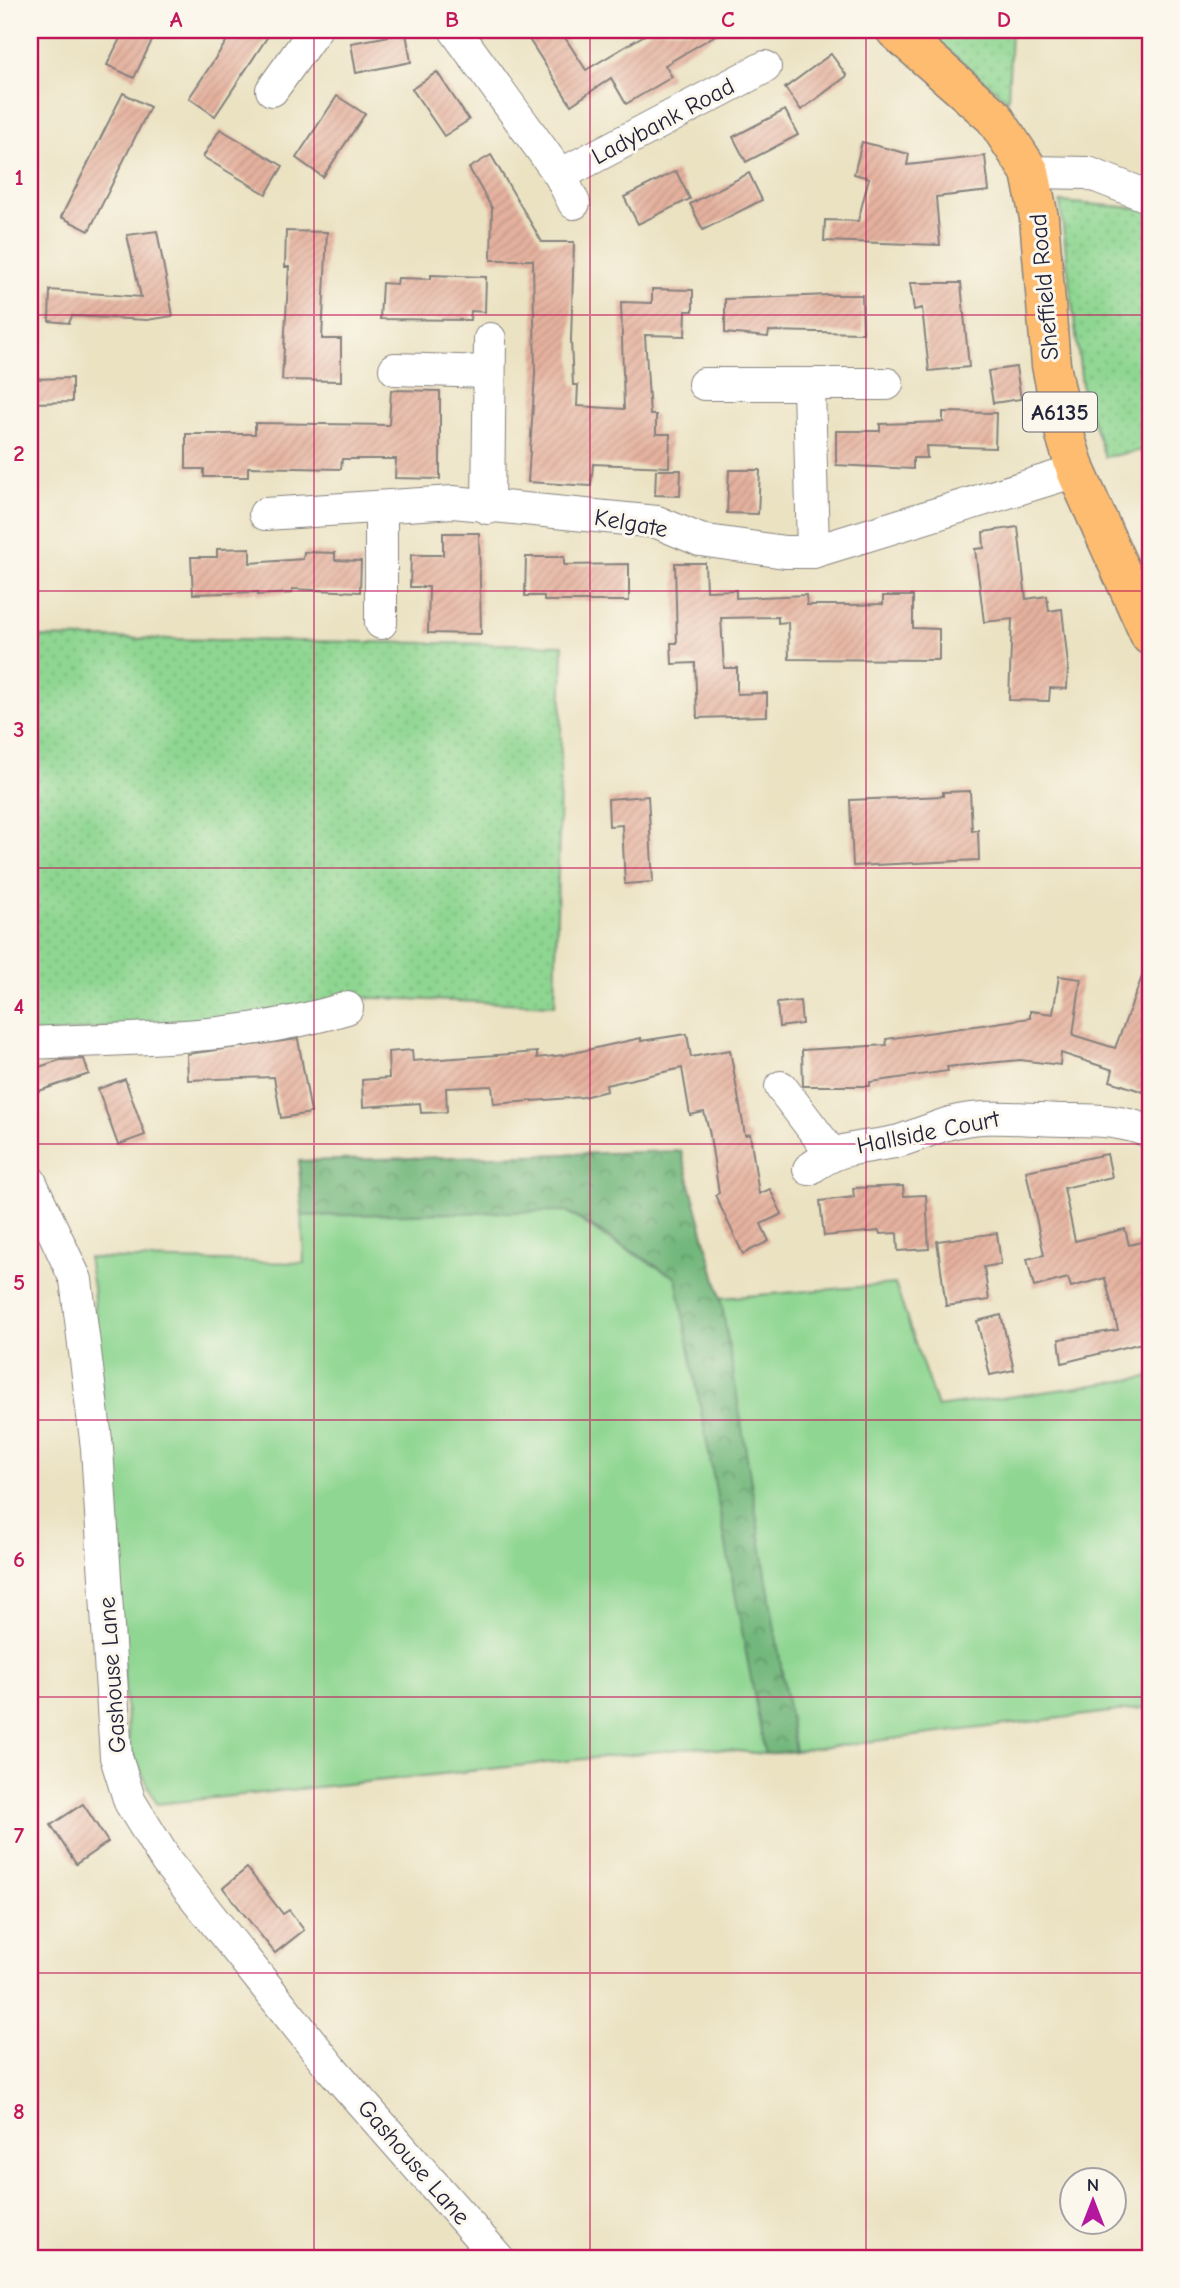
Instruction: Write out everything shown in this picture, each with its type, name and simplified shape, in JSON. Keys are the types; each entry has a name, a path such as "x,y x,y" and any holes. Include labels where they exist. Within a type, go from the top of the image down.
{"main road":[{"name":"A6135","path":"895,30 994,117 1030,172"},
{"name":"Sheffield Road","path":"1030,172 1039,218 1051,366 1076,471 1150,636"}],"street":[{"path":"272,90 315,30"},
{"path":"455,30 560,175 574,203"},
{"name":"Ladybank Road","path":"560,175 765,67"},
{"path":"1030,172 1088,173 1150,197"},
{"path":"488,508 490,339"},
{"path":"395,369 488,372"},
{"path":"705,384 887,384"},
{"path":"809,386 813,552"},
{"name":"Kelgate","path":"265,514 453,502 488,508 657,522 700,540 785,552 813,552 1076,471"},
{"path":"382,507 382,623"},
{"path":"30,1043 207,1034 306,1021 346,1008"},
{"name":"Hallside Court","path":"781,1087 820,1161 847,1147 898,1141 950,1123 995,1115 1041,1120 1088,1118 1129,1123 1150,1132"},
{"name":"Gashouse Lane","path":"30,1181 76,1280 97,1448 116,1757 131,1802 167,1862 306,2036 498,2258"}],"green space":[{"path":"925,30 1011,30 1008,101"},
{"path":"1060,202 1150,209 1150,449 1105,457 1083,393"},
{"path":"30,637 563,645 555,1005 351,997 296,1011 30,1035"},
{"path":"681,1151 721,1298 795,1751 765,1754 676,1278 566,1211 302,1216 299,1161"},
{"path":"566,1211 606,1238 676,1278 765,1754 699,1747 157,1804 129,1746 93,1287 88,1258 304,1263 302,1216"},
{"path":"895,1284 937,1407 1150,1377 1150,1707 795,1751 721,1298"}],"building":[{"path":"124,30 157,30 134,78 107,65"},
{"path":"234,30 272,30 215,116 189,98"},
{"path":"523,30 560,30 586,70 653,30 724,30 665,65 672,77 626,104 611,78 571,105"},
{"path":"406,33 411,62 356,73 351,43"},
{"path":"831,54 847,76 801,110 785,88"},
{"path":"437,72 469,120 444,136 412,89"},
{"path":"123,93 150,107 89,231 61,217"},
{"path":"337,96 365,114 323,177 296,158"},
{"path":"785,110 798,135 746,162 733,137"},
{"path":"220,129 283,166 266,194 203,157"},
{"path":"862,142 909,154 907,165 985,156 989,191 936,197 940,245 824,241 825,220 858,221 869,178 854,174"},
{"path":"491,155 542,242 574,242 571,340 573,385 578,385 577,406 624,409 621,302 652,303 652,289 693,290 693,311 686,311 685,336 645,335 650,415 656,415 656,434 670,434 669,467 593,464 591,486 528,482 535,374 533,260 491,260 492,208 469,168"},
{"path":"676,171 690,199 638,224 624,197"},
{"path":"749,173 762,200 703,230 690,204"},
{"path":"157,231 173,316 147,320 72,316 69,323 49,321 50,290 141,297 127,235"},
{"path":"286,231 327,232 322,339 341,339 341,381 282,380 289,267 285,267"},
{"path":"431,275 486,277 485,312 471,311 470,320 380,319 382,283 397,284 398,278 431,279"},
{"path":"910,283 961,283 969,367 929,371 922,308 914,310"},
{"path":"862,295 863,333 769,331 768,337 725,333 725,299"},
{"path":"1016,367 1021,399 993,403 988,371"},
{"path":"72,378 72,402 30,403 30,379"},
{"path":"391,390 440,391 440,479 395,478 396,459 342,459 341,469 248,467 248,477 204,477 204,469 186,469 186,434 255,434 255,423 389,425"},
{"path":"943,412 996,413 995,448 926,446 927,458 913,458 913,469 836,465 836,431 880,431 880,424 943,422"},
{"path":"656,470 681,470 680,496 655,495"},
{"path":"729,470 760,470 758,514 727,513"},
{"path":"1018,527 1026,599 1047,596 1049,611 1062,609 1068,665 1067,689 1050,688 1049,701 1009,700 1012,619 984,622 975,549 984,548 983,532"},
{"path":"443,533 479,533 481,634 428,633 429,587 410,587 411,555 443,555"},
{"path":"250,548 250,563 303,559 304,552 335,553 335,560 361,561 360,592 292,589 292,593 258,595 258,592 193,594 191,557 217,557 217,549"},
{"path":"526,557 564,557 564,565 629,564 629,601 544,601 544,596 525,596"},
{"path":"675,563 705,563 706,591 736,590 736,598 806,595 807,605 850,605 883,604 883,596 913,596 913,628 939,629 939,660 789,659 788,622 778,623 778,617 721,618 724,668 737,668 737,694 767,693 767,716 697,718 695,663 672,664 671,643 677,643"},
{"path":"970,791 972,831 978,830 979,860 853,866 850,800 943,796 943,792"},
{"path":"648,796 653,882 625,884 622,825 609,826 608,799"},
{"path":"1145,969 1150,970 1150,1094 1110,1081 1113,1070 1061,1053 1060,1065 1020,1060 947,1067 948,1071 870,1082 870,1086 803,1086 802,1050 887,1045 886,1039 1030,1018 1030,1011 1053,1014 1059,976 1081,979 1073,1035 1115,1048"},
{"path":"800,1001 802,1024 779,1027 777,1003"},
{"path":"687,1034 691,1057 730,1050 745,1135 750,1134 759,1194 770,1189 782,1214 761,1224 769,1241 743,1254 715,1195 719,1193 709,1130 704,1112 690,1115 682,1068 606,1085 607,1091 583,1097 494,1104 492,1086 446,1088 447,1112 421,1113 420,1103 363,1107 362,1080 389,1078 388,1052 412,1050 413,1061 537,1052 537,1058 564,1055 641,1038 641,1041"},
{"path":"298,1039 311,1113 281,1118 274,1077 188,1080 187,1054"},
{"path":"84,1059 89,1074 30,1094 30,1070 60,1060"},
{"path":"125,1079 145,1135 118,1145 98,1089"},
{"path":"1107,1154 1112,1177 1064,1188 1075,1241 1125,1229 1129,1245 1150,1240 1150,1341 1062,1363 1059,1339 1118,1330 1105,1278 1071,1287 1068,1278 1034,1287 1027,1259 1044,1255 1026,1171"},
{"path":"903,1186 904,1196 926,1195 929,1249 898,1251 897,1233 880,1234 879,1231 824,1236 820,1201 854,1197 853,1188"},
{"path":"997,1233 1001,1264 984,1267 989,1300 946,1306 937,1241"},
{"path":"1001,1315 1014,1370 990,1375 977,1321"},
{"path":"83,1804 108,1842 76,1864 51,1825"},
{"path":"247,1868 283,1914 289,1910 304,1930 275,1953 223,1888"}]}
